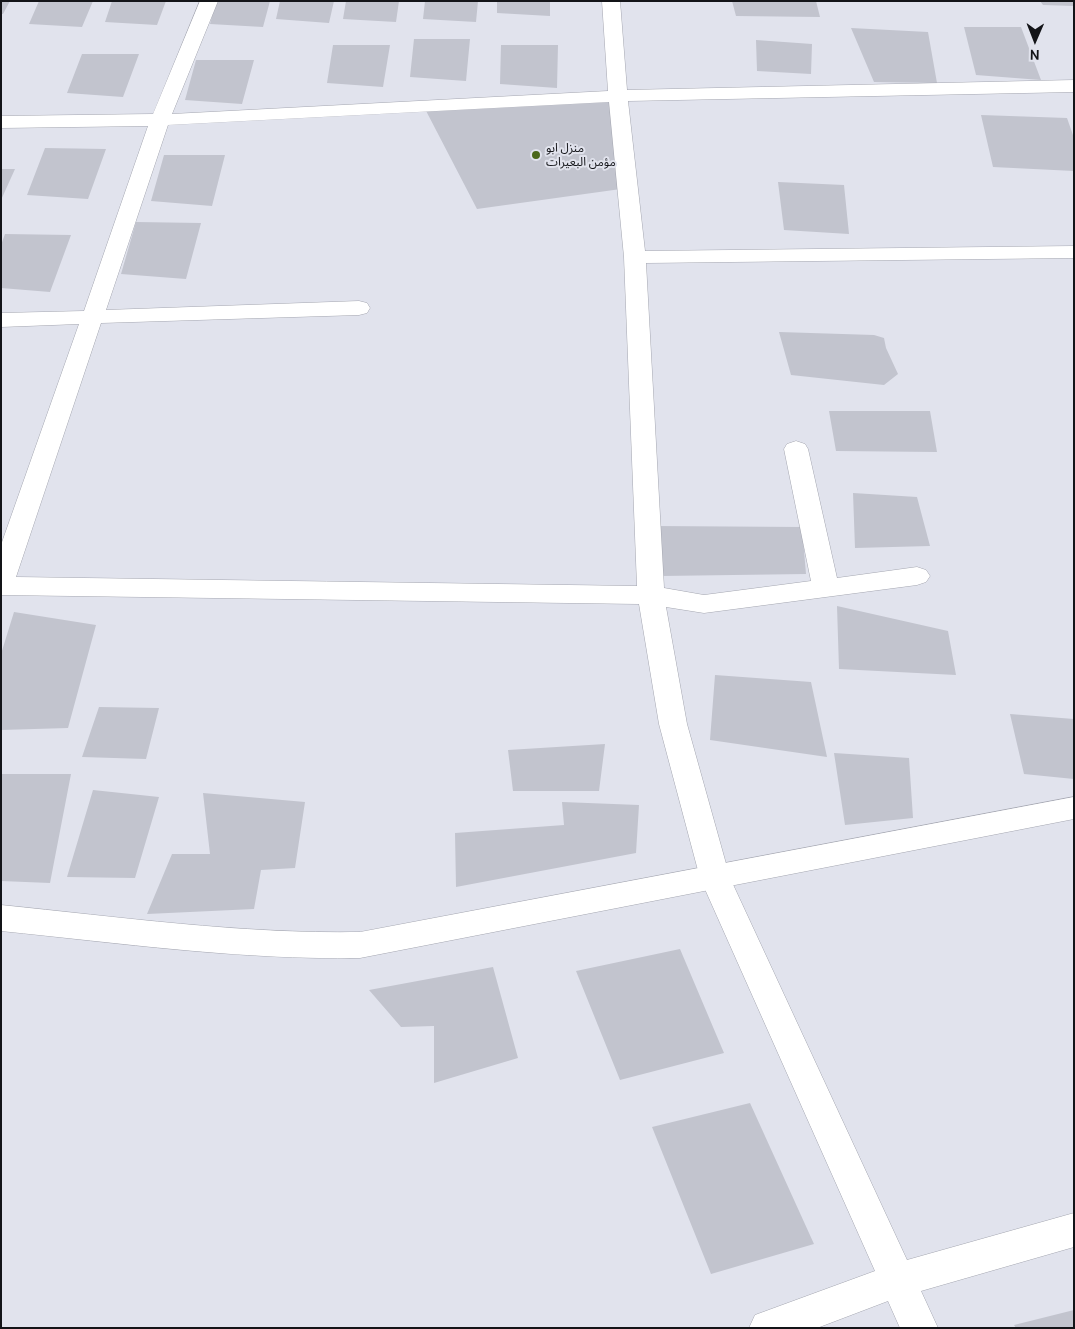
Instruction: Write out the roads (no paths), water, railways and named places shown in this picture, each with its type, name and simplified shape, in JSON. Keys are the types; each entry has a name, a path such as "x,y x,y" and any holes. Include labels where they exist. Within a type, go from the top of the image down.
{"street":[{"path":"209,1 160,120 1,585 651,595 704,604 917,576"},
{"path":"611,1 618,96 635,257 651,595 673,724 715,878 919,1328"},
{"path":"1,122 160,120 618,96 1074,86"},
{"path":"635,257 1074,252"},
{"path":"1,320 359,308"},
{"path":"796,449 826,588"},
{"path":"1,918 186,937 305,946 360,945 1074,808"},
{"path":"768,1328 898,1280 1074,1230"}],"place":[{"name":"منزل ابو مؤمن البعيرات","path":"536,155"}]}
